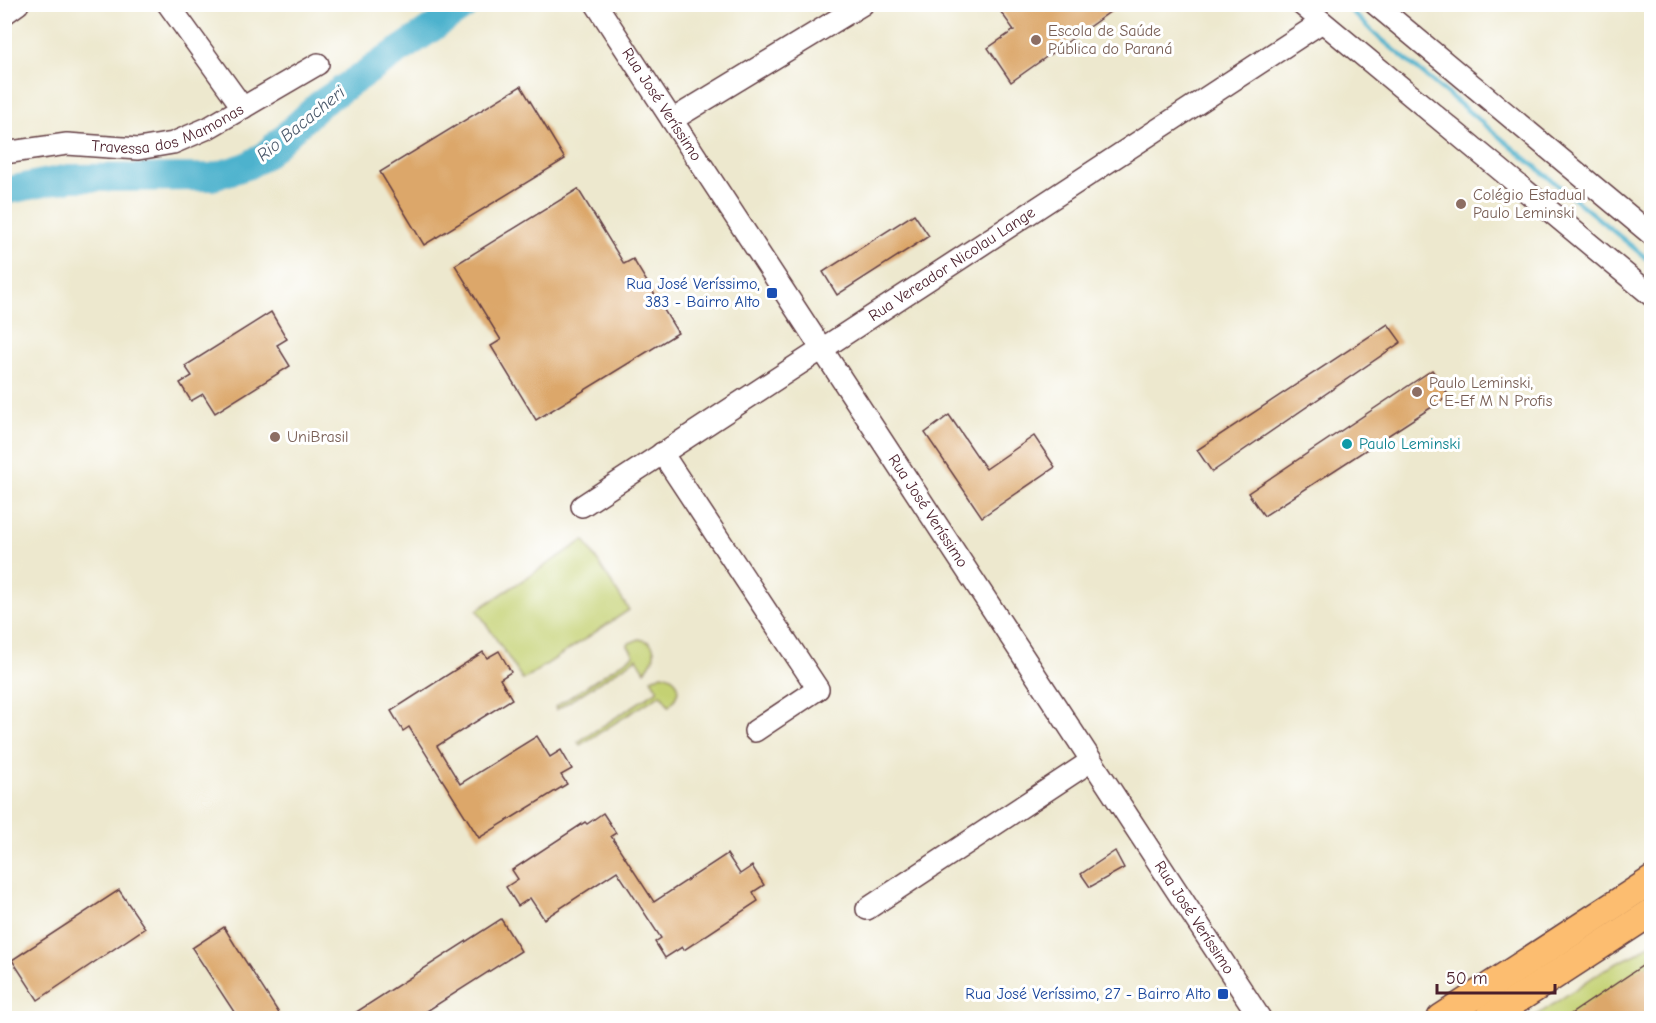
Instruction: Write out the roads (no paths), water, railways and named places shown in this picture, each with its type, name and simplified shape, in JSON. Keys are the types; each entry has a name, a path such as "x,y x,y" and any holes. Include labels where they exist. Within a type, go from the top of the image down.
{"main road":[{"path":"1441,1018 1652,880"},
{"path":"1489,1018 1652,912"}],"street":[{"path":"4,14 18,4"},
{"path":"168,4 243,108"},
{"name":"Rua José Veríssimo","path":"596,4 1260,1018"},
{"path":"1301,4 1652,296"},
{"path":"1375,4 1652,235"},
{"path":"672,120 853,7"},
{"name":"Rua Vereador Nicolau Lange","path":"582,506 1322,22"},
{"name":"Travessa dos Mamonas","path":"4,153 67,144 155,147 193,136 318,64"},
{"path":"662,453 818,689 755,731"},
{"path":"867,909 1090,761"}],"waterway":[{"name":"Rio Bacacheri","path":"4,191 69,178 212,177 247,166 264,156 320,104 468,4"},
{"path":"1344,4 1375,34 1652,263"}],"place":[{"name":"Escola de Saúde Pública do Paraná","path":"1036,40"},
{"name":"Colégio Estadual Paulo Leminski","path":"1461,204"},
{"name":"Rua José Veríssimo, 383 - Bairro Alto","path":"772,293"},
{"name":"Paulo Leminski, C E-Ef M N Profis","path":"1417,392"},
{"name":"UniBrasil","path":"275,437"},
{"name":"Paulo Leminski","path":"1347,444"},
{"name":"Rua José Veríssimo, 27 - Bairro Alto","path":"1223,994"}]}
